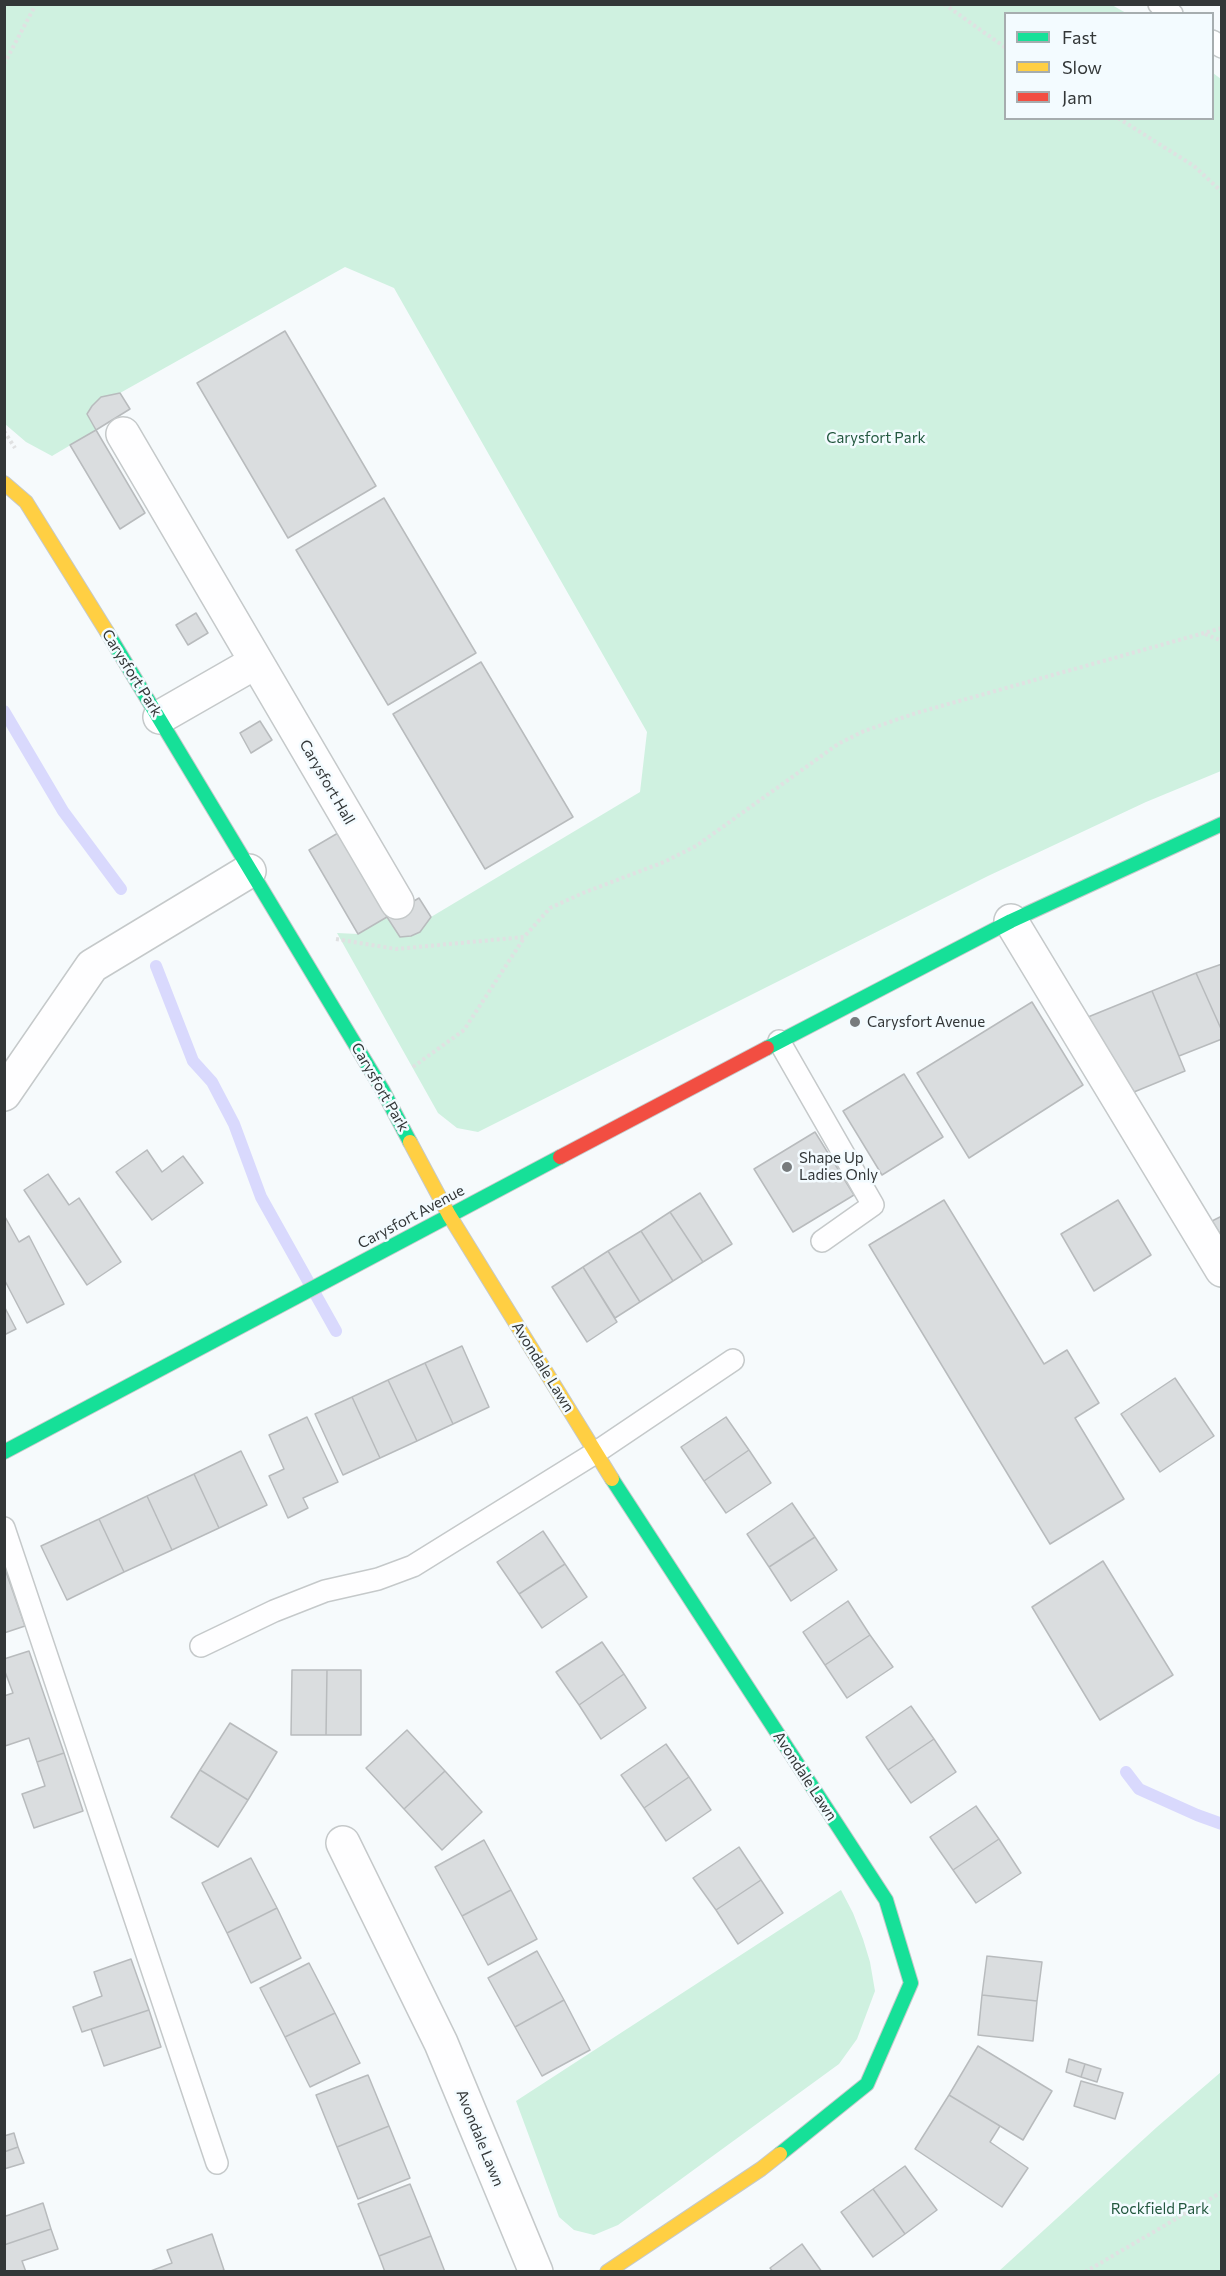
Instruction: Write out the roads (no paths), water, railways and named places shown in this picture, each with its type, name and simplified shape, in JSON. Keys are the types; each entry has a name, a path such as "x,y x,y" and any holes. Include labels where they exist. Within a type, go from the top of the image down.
{"street":[{"name":"Carysfort Hall","path":"123,434 397,902"},
{"name":"Carysfort Park","path":"4,483 26,502 160,717 249,871 382,1089 449,1215"},
{"path":"160,717 256,662"},
{"name":"Carysfort Avenue","path":"4,1452 302,1296 449,1215 1011,921 1221,824"},
{"path":"4,1094 92,966 249,871"},
{"path":"1011,921 1221,1270"},
{"name":"Avondale Lawn","path":"449,1215 595,1453 886,1900 911,1983 867,2084 761,2169 607,2271"},
{"name":"Avondale Lawn","path":"344,1843 441,2043 536,2271"}],"lane":[{"path":"779,1041 873,1205 822,1241"},
{"path":"201,1646 274,1611 326,1591 378,1579 413,1566 595,1453 733,1360"},
{"path":"4,1528 217,2163"}],"waterway":[{"path":"4,711 63,811 121,889"},
{"path":"156,966 193,1061 212,1082 234,1124 261,1197 336,1331"},
{"path":"1126,1772 1139,1789 1222,1824"}],"place":[{"name":"Carysfort Avenue","path":"855,1022"},
{"name":"Shape Up Ladies Only","path":"787,1167"}],"park label":[{"name":"Rockfield Park","path":"1160,2209"}]}
